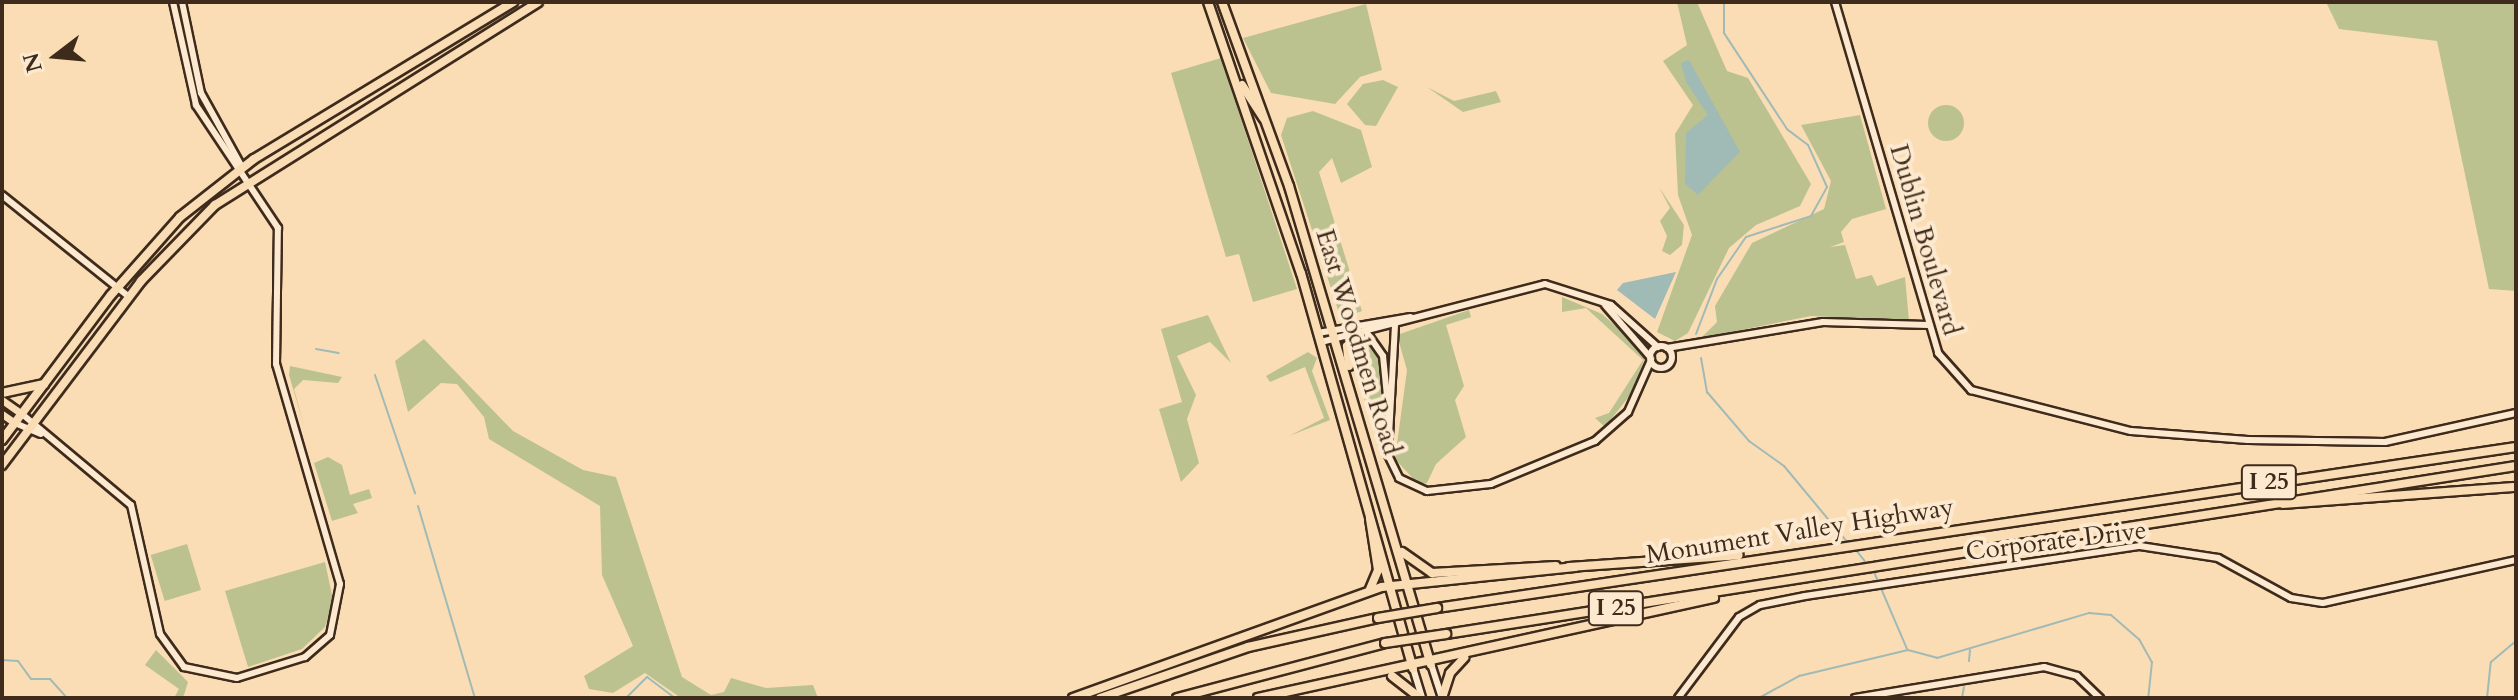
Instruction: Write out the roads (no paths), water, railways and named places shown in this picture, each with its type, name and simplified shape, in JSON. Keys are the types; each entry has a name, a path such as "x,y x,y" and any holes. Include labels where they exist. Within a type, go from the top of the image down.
{"highway":[{"path":"2,440 116,288 180,217 242,167 513,2"},
{"path":"2,465 128,296 181,236 250,178 538,2"},
{"name":"East Woodmen Road","path":"1208,2 1319,337 1413,668"},
{"name":"East Woodmen Road","path":"1222,2 1265,119 1361,420 1431,664"},
{"path":"1232,72 1265,119"},
{"path":"1361,420 1346,354 1363,334"},
{"path":"2,393 45,383"},
{"name":"Monument Valley Highway","path":"1100,698 1248,647 1378,618 1876,538 2516,444"},
{"name":"Monument Valley Highway","path":"1177,698 1385,643 1894,564 2251,504 2516,466"},
{"path":"2251,504 2516,487"},
{"path":"1367,591 1378,570 1371,514"},
{"path":"1400,550 1432,573 1776,554"},
{"path":"1073,698 1367,591 1575,567"},
{"path":"1258,698 1379,676 1785,581"},
{"path":"1442,698 1450,673 1467,656"},
{"path":"1379,676 1401,677 1421,698"}],"main road":[{"path":"2,400 22,414"},
{"path":"2,414 15,423"}],"street":[{"path":"22,414 34,422 41,434 131,505 160,634 184,667 237,678 302,659 326,641 339,614 340,584 276,364 278,228 250,178 196,105 173,2"},
{"path":"182,2 201,93 242,167"},
{"name":"Dublin Boulevard","path":"1835,2 1928,325 1944,366 1971,390 2131,431 2248,440 2385,442 2516,413"},
{"path":"2,195 128,296"},
{"path":"1319,337 1533,285 1571,288 1605,305 1658,347 1684,350 1823,322 1907,329 1928,325"},
{"path":"1605,305 1661,368"},
{"path":"1333,335 1363,334 1411,317"},
{"path":"1395,325 1388,458 1405,483 1431,492 1476,487 1598,439 1623,419 1649,377 1684,350"},
{"path":"1363,334 1383,356 1389,416"},
{"path":"1649,377 1651,359 1658,347"},
{"path":"1667,348 1672,360"},
{"path":"15,423 27,431 41,434"},
{"name":"Corporate Drive","path":"1678,698 1749,610 1864,588 2140,546 2218,558 2291,598 2323,603 2516,560"},
{"name":"East Woodmen Road","path":"1431,664 1442,698"},
{"path":"1855,698 2044,667 2077,676 2100,698"},
{"name":"East Woodmen Road","path":"1413,668 1421,698"}],"water":[{"path":"1689,60 1740,152 1698,195 1685,184 1686,133 1708,115 1686,82 1681,63"},
{"path":"1676,272 1655,319 1617,290 1623,283"}],"waterway":[{"path":"1696,334 1717,279 1746,237 1811,216 1827,187 1808,145 1787,129 1724,33 1724,2"},
{"path":"316,349 339,353"},
{"path":"1701,358 1707,392 1749,441 1784,466 1848,543"},
{"path":"375,375 415,493"},
{"path":"418,506 475,698"},
{"path":"1856,550 1867,564"},
{"path":"1874,572 1907,649"},
{"path":"1759,698 1799,676 1908,650 1937,658 2089,613 2111,615 2139,639 2152,662 2148,698"},
{"path":"2487,698 2491,662 2516,641"},
{"path":"1969,661 1970,650"},
{"path":"2,660 18,661 31,679 50,679 67,698"},
{"path":"626,698 647,677 675,698"},
{"path":"1962,698 1964,687"}]}
